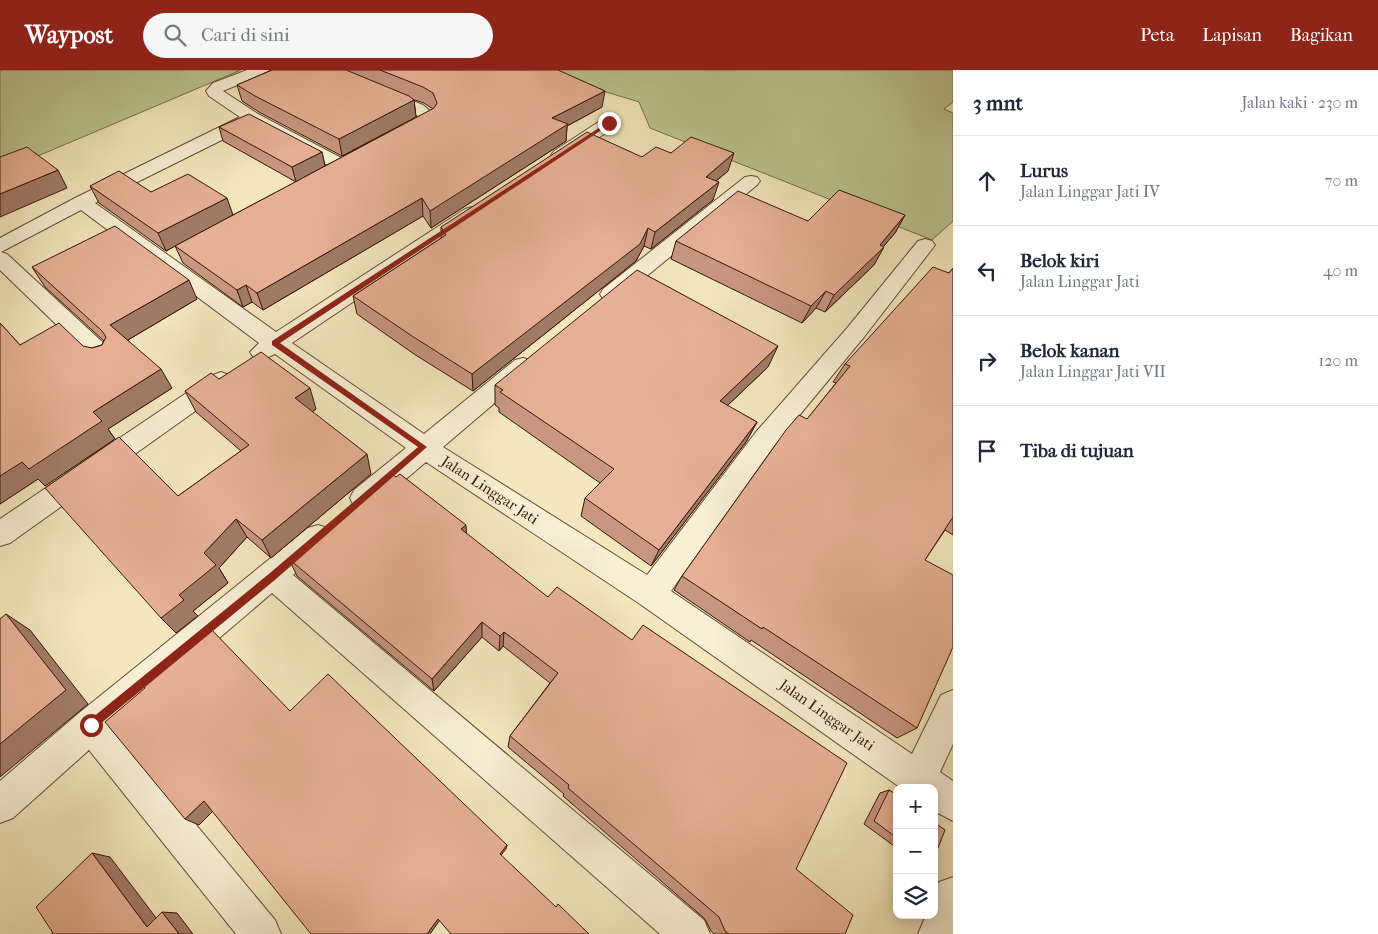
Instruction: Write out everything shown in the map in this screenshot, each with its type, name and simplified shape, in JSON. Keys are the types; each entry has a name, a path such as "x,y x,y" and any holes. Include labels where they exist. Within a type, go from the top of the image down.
{"street":[{"path":"261,70 228,82 214,90 217,96 252,118 341,165"},
{"path":"324,70 418,108 428,116 426,122 392,139"},
{"path":"0,246 82,202 252,118"},
{"path":"544,166 609,123"},
{"path":"598,305 751,181"},
{"name":"Jalan Linggar Jati","path":"82,202 173,257 275,343 423,447 651,594 928,784"},
{"path":"0,534 138,440 275,343 487,204"},
{"path":"651,594 764,439 856,332 925,245"},
{"path":"0,258 104,357"},
{"path":"0,805 91,725 273,576 423,447 537,354"},
{"path":"273,576 690,934"},
{"path":"929,784 953,707"},
{"path":"91,725 261,934"},
{"name":"Jalan Linggar Jati","path":"938,792 953,803"},
{"path":"938,934 953,896"}],"green space":[{"path":"0,70 241,70 0,172"},
{"path":"534,70 953,70 953,102 944,109 953,113 953,221 932,240 650,128 639,102"}],"building":[{"path":"272,70 346,70 409,96 414,100 339,139 237,85"},
{"path":"380,70 558,70 605,91 552,118 568,124 430,211 422,198 257,293 246,285 237,290 175,246 434,108 437,103 433,93 423,87"},
{"path":"249,114 322,152 292,167 219,127"},
{"path":"587,132 642,157 656,147 671,153 691,137 734,153 706,177 719,182 655,232 648,228 640,244 472,374 353,296 446,235 441,227"},
{"path":"27,147 58,170 0,194 0,157"},
{"path":"119,171 151,192 188,174 227,198 158,233 90,186"},
{"path":"839,190 905,215 880,245 884,247 834,295 826,291 811,306 676,241 738,191 808,221"},
{"path":"115,226 189,280 110,325 161,369 93,412 102,421 29,469 22,462 0,476 0,323 20,345 59,323 83,346 92,348 102,345 106,337 102,331 32,267"},
{"path":"933,267 949,273 953,268 953,517 925,560 953,575 953,647 917,728 682,576 786,430 799,415 807,419 850,366 845,364"},
{"path":"637,270 778,346 720,401 757,422 659,550 585,498 614,469 500,392 503,390 495,385"},
{"path":"261,352 310,388 295,398 367,454 262,540 236,519 204,553 216,565 179,595 184,600 161,618 45,488 119,437 178,496 249,445 185,391 211,373 219,379"},
{"path":"390,472 396,477 400,474 466,525 461,529 548,597 557,587 632,640 643,625 847,763 796,869 853,915 845,934 729,934 725,931 719,917 568,788 569,785 510,736 558,673 504,632 500,636 482,622 432,679 289,559"},
{"path":"6,614 66,690 0,744 0,619"},
{"path":"210,628 290,711 328,674 507,845 500,854 556,907 558,904 589,934 451,934 438,919 427,934 311,934 204,801 185,819 105,722 145,688 142,684"},
{"path":"889,790 893,792 893,835 874,821"},
{"path":"938,825 945,830 938,848"},
{"path":"92,853 147,927 162,912 179,934 51,934 53,933 36,907"}],"route":[{"path":"91,725 273,576 423,447 275,343 609,123"}]}
